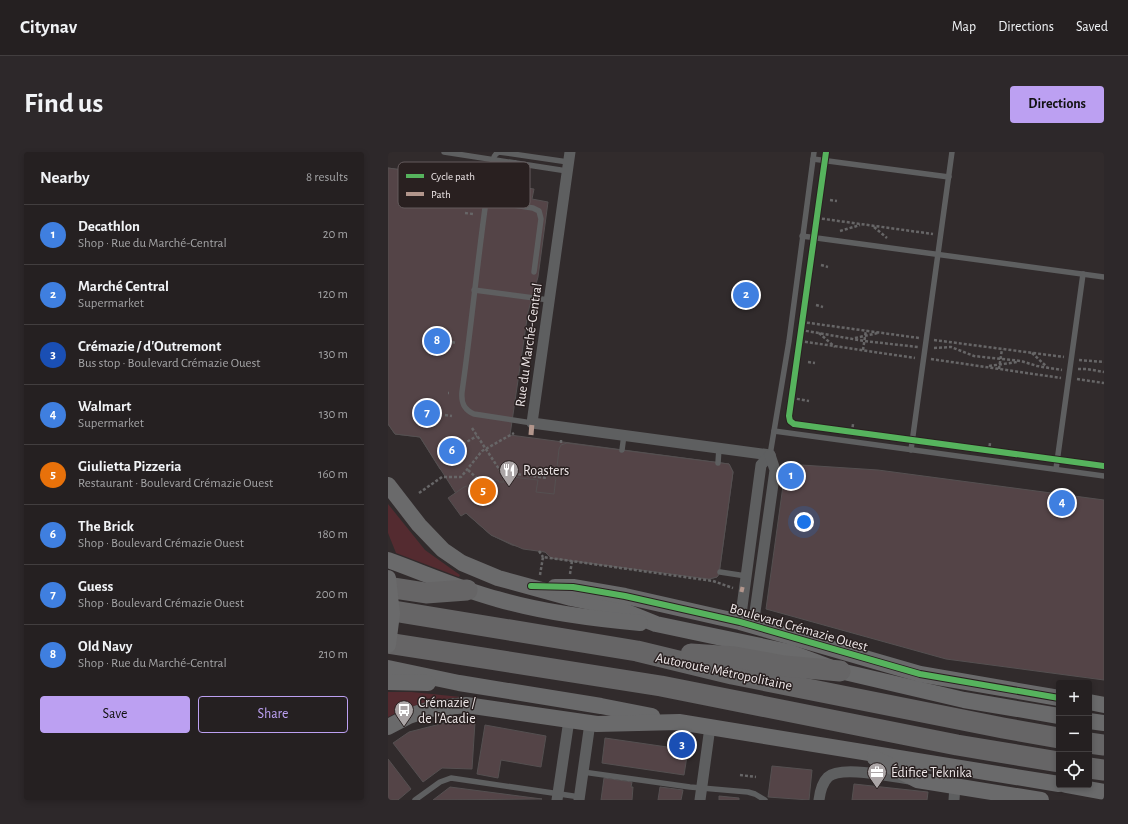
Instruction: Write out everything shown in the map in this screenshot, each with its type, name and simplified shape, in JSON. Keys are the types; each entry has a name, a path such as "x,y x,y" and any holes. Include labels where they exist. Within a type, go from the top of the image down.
{"highway":[{"path":"388,587 426,593 467,590"},
{"name":"Autoroute Métropolitaine","path":"388,610 637,651 732,674 1056,737"},
{"name":"Autoroute Métropolitaine","path":"388,644 661,686 942,742 1056,761"},
{"path":"637,651 735,657 784,666 840,671"},
{"path":"1092,743 1104,745"},
{"path":"1092,768 1104,770"}],"main road":[{"name":"Boulevard Crémazie Ouest","path":"388,485 426,533 462,563 485,573 536,580 625,596 746,624 920,674 1056,697"},
{"path":"388,560 467,590 518,604 611,621 656,624"},
{"path":"388,578 392,614 388,644"},
{"name":"Boulevard Crémazie Ouest","path":"536,580 571,598 614,607 656,624 789,652 840,671 970,701 1056,715"},
{"path":"388,668 459,683 601,706 679,722 1056,784"},
{"path":"388,682 459,683"},
{"path":"1092,702 1104,704"},
{"path":"388,727 418,713 454,705 478,706 590,724 679,722"},
{"path":"1092,721 1104,723"},
{"path":"865,752 917,780 955,793 1041,800"},
{"path":"1082,788 1104,792"}],"street":[{"name":"Rue du Marché-Central","path":"568,162 532,423 770,455"},
{"path":"770,455 775,470 746,624 746,576 761,465 770,455"},
{"path":"557,797 568,720"},
{"path":"580,799 590,724"},
{"path":"700,800 710,727"},
{"path":"819,800 821,789 825,781 832,775 843,772 917,780"}],"lane":[{"path":"444,152 509,162"},
{"path":"492,162 492,159 496,153 501,152 568,162"},
{"path":"770,455 814,152"},
{"path":"911,450 952,152"},
{"path":"813,159 949,177"},
{"path":"530,163 568,162"},
{"path":"485,208 462,392 463,405 470,413 477,415 532,423"},
{"path":"530,208 539,212 541,219 534,272"},
{"path":"802,236 1104,277"},
{"path":"1056,469 1083,274"},
{"path":"474,290 549,300"},
{"path":"774,431 1104,476"},
{"path":"622,450 624,435"},
{"path":"718,462 719,448"},
{"path":"720,572 746,576"},
{"path":"583,772 701,788 754,793 765,800"},
{"path":"415,800 440,782 451,778 557,797 580,799"}],"path":[{"path":"830,200 837,201"},
{"path":"814,237 818,211"},
{"path":"466,213 473,214"},
{"path":"817,218 928,234"},
{"path":"834,233 861,224"},
{"path":"874,226 890,241"},
{"path":"821,266 828,267"},
{"path":"816,305 823,306"},
{"path":"799,348 803,314"},
{"path":"802,322 914,337"},
{"path":"801,330 854,338 864,341 918,347"},
{"path":"863,350 866,330"},
{"path":"854,338 880,332"},
{"path":"819,333 836,347"},
{"path":"800,341 911,357"},
{"path":"938,341 1060,356"},
{"path":"452,342 456,343"},
{"path":"933,348 952,347 974,356 1021,361 1063,370"},
{"path":"999,369 1002,349"},
{"path":"1032,353 1048,368"},
{"path":"1083,359 1104,362"},
{"path":"936,360 1058,377"},
{"path":"986,367 1021,361"},
{"path":"808,362 815,363"},
{"path":"1077,369 1104,372"},
{"path":"1080,380 1104,383"},
{"path":"793,391 791,401 809,401"},
{"path":"445,415 452,416"},
{"path":"852,432 853,424"},
{"path":"472,428 501,472 508,475 547,478"},
{"path":"845,431 860,433"},
{"path":"419,493 442,477 458,478 468,470 479,454 485,449 514,433"},
{"path":"463,444 477,436"},
{"path":"561,440 561,445"},
{"path":"989,450 990,443"},
{"path":"981,450 996,452"},
{"path":"468,470 481,482"},
{"path":"539,551 543,557 713,581 732,588"},
{"path":"536,580 543,557"},
{"path":"569,580 572,561"},
{"path":"740,775 756,777"}],"shaded area":[{"path":"388,504 425,550 460,575 459,577 396,553 388,533"},
{"path":"388,692 412,692 461,697 424,703 388,717"}],"building":[{"path":"388,168 398,169 398,208 466,208 452,313 455,313 443,426 452,439 463,444 468,453 465,464 455,472 449,473 440,469 420,437 395,434 388,424"},
{"path":"388,168 398,169 398,208 530,208 530,188 534,189 532,199 548,202 538,277 528,312 510,435 729,464 733,472 719,574 717,577 709,579 551,558 545,552 512,545 491,535 466,513 455,492 420,437 395,434 388,424"},
{"path":"567,443 729,464 733,472 719,574 717,577 709,579 551,558 545,552 523,549 491,535 466,513 461,516 448,498 464,487 474,484 498,480 499,482 504,482 504,476 538,480 536,492 554,494 559,449 561,445"},
{"path":"786,464 878,470 1104,500 1104,680 946,659 766,609"},
{"path":"456,720 475,722 472,769 442,768 423,782 393,743 409,732"},
{"path":"485,725 546,736 541,767 501,760 498,778 477,774"},
{"path":"605,738 688,750 684,775 602,763"},
{"path":"388,759 411,789 398,800 388,800"},
{"path":"772,766 812,770 809,800 768,797"},
{"path":"604,778 632,782 632,800 601,800"},
{"name":"Édifice Teknika","path":"854,784 928,792 927,800 852,800"},
{"path":"450,787 542,799 433,800"},
{"path":"660,787 683,790 681,800 658,800"},
{"path":"719,796 739,798 739,800 719,800"}],"marked path":[{"path":"531,435 532,423"},
{"path":"740,589 744,590"}],"cycle path":[{"path":"826,152 789,416 790,421 794,424 1104,466"},
{"path":"531,586 573,587 625,596 740,622 920,674 1056,697"}],"place":[{"name":"Marché Central","path":"746,295"},
{"name":"Old Navy","path":"437,341"},
{"name":"Guess","path":"427,413"},
{"name":"The Brick","path":"452,451"},
{"name":"Decathlon","path":"791,476"},
{"name":"Roasters","path":"509,487"},
{"name":"Giulietta Pizzeria","path":"483,491"},
{"name":"Walmart","path":"1062,503"},
{"name":"Crémazie / de l'Acadie","path":"404,727"},
{"name":"Crémazie / d'Outremont","path":"682,745"},
{"name":"Édifice Teknika","path":"877,789"}]}
